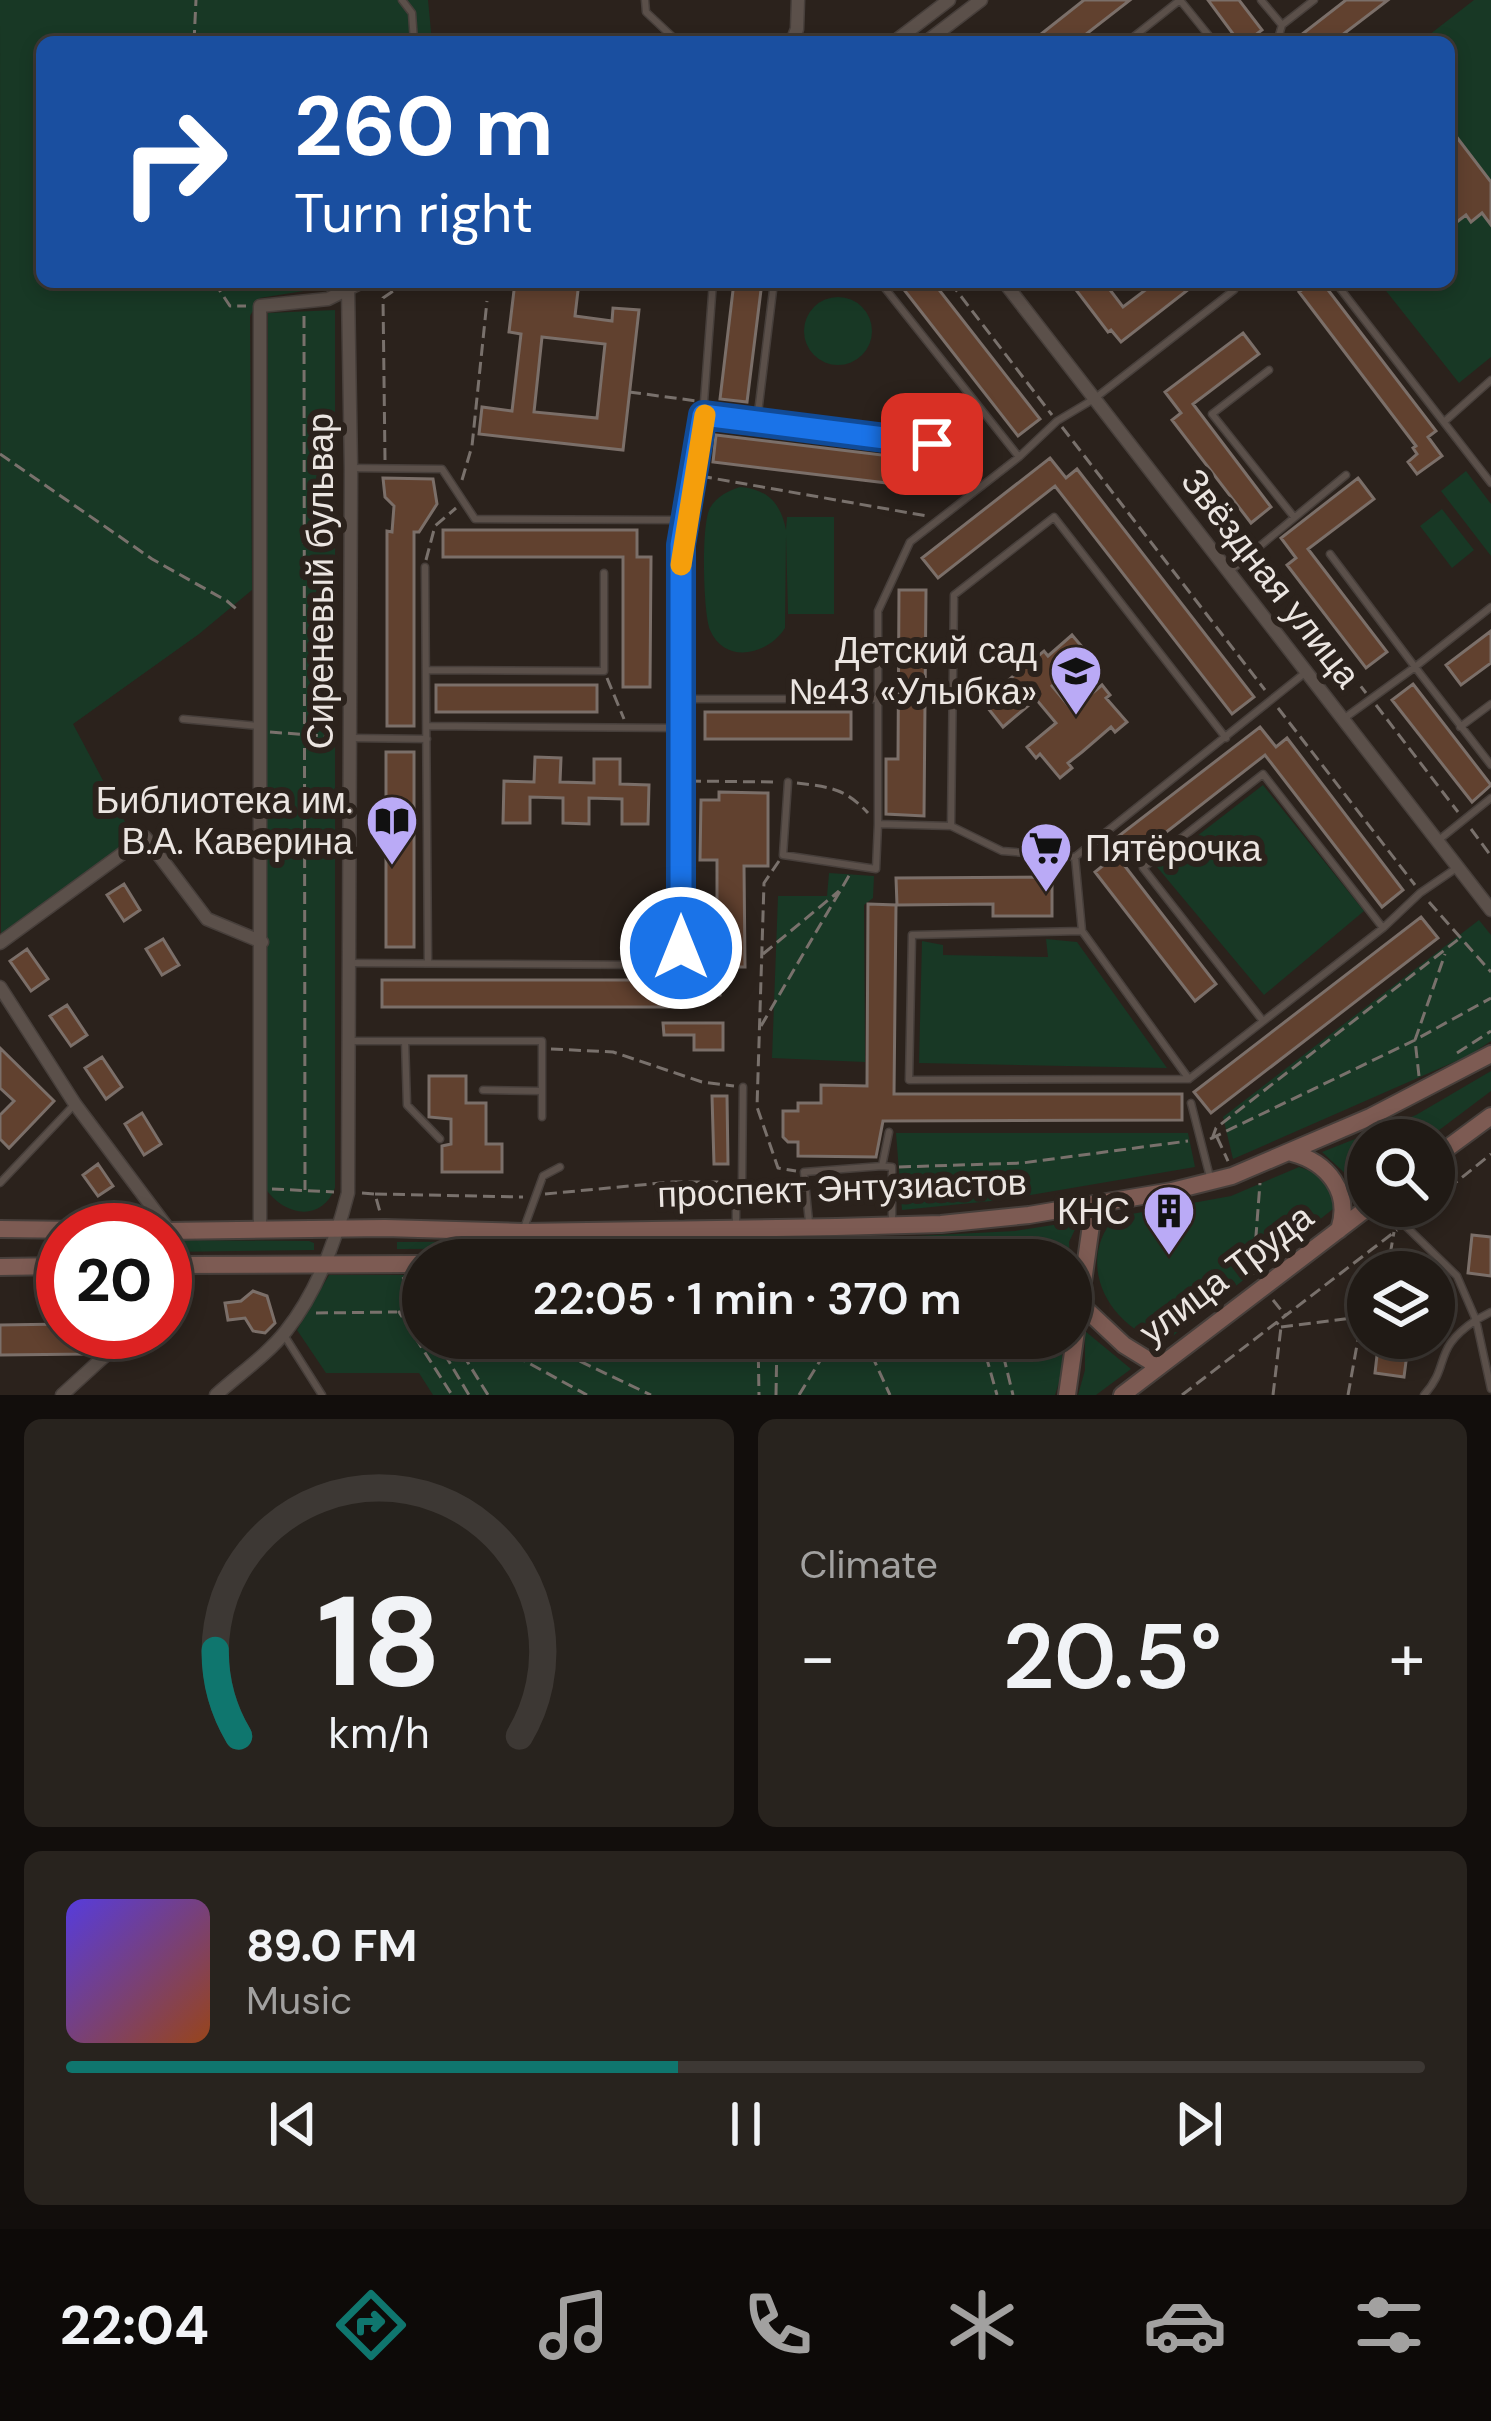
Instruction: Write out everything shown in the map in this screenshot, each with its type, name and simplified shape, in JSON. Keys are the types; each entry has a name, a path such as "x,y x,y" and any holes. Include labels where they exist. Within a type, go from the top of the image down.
{"main road":[{"name":"проспект Энтузиастов","path":"192,1230 523,1232 892,1225 1010,1217 1211,1182 1291,1153 1491,1054"},
{"path":"1455,1143 1491,1116"},
{"path":"1291,1153 1308,1157 1333,1178 1343,1207 1339,1229"},
{"path":"1087,1239 1094,1204"},
{"name":"улица Труда","path":"1122,1395 1347,1223"},
{"path":"0,1229 36,1229"},
{"path":"192,1265 402,1264"},
{"path":"0,1267 36,1266"},
{"path":"1092,1314 1124,1345 1158,1366"},
{"path":"1066,1395 1069,1359"}],"street":[{"path":"794,36 798,0"},
{"path":"902,36 949,0"},
{"path":"934,36 981,0"},
{"path":"260,306 328,299 353,288"},
{"name":"Звёздная улица","path":"1009,288 1490,906"},
{"name":"Сиреневый бульвар","path":"217,1395 284,1334 299,1313 339,1229 348,1193 348,291"},
{"name":"Сиреневый бульвар","path":"260,306 260,1228"},
{"path":"0,943 145,838 207,919 262,942"},
{"path":"0,986 75,1104 147,1203"},
{"path":"62,1395 101,1359"}],"lane":[{"path":"402,0 412,13 414,36"},
{"path":"644,0 646,12 672,36"},
{"path":"1135,36 1180,0 1209,36"},
{"path":"1261,0 1282,25"},
{"path":"1278,36 1282,25 1314,0"},
{"path":"349,963 646,965 681,948 681,545 703,415 713,288"},
{"path":"757,421 773,288"},
{"path":"885,288 1019,457"},
{"path":"788,782 783,855 876,869 878,611 910,542 1019,457 1057,421 1094,399 1235,288"},
{"path":"1340,288 1491,482"},
{"path":"1269,370 1212,414 1294,518"},
{"path":"1444,422 1491,380"},
{"path":"703,415 932,444"},
{"path":"351,468 442,469 475,519 685,520"},
{"path":"1228,572 1346,475"},
{"path":"951,826 954,596 1054,517 1226,738"},
{"path":"1330,554 1491,765"},
{"path":"424,567 428,963"},
{"path":"427,670 604,671 604,573"},
{"path":"1343,719 1491,607"},
{"path":"878,824 951,826 1002,851 1076,857 1306,672"},
{"path":"681,699 878,699"},
{"path":"1460,727 1491,704"},
{"path":"183,719 262,729"},
{"path":"427,726 681,728"},
{"path":"350,738 427,739"},
{"path":"1263,1021 1143,868 1263,774 1383,928"},
{"path":"1437,841 1491,798"},
{"path":"1076,857 1082,931 1189,1079"},
{"path":"1082,931 912,935 909,1080 1189,1079 1458,867"},
{"path":"349,1041 542,1041 542,1117"},
{"path":"405,1041 407,1106 440,1139"},
{"path":"736,1226 742,1182 743,1087"},
{"path":"483,1090 542,1091"},
{"path":"1190,1103 1211,1182"},
{"path":"0,1183 75,1104"},
{"path":"882,1166 889,1132"},
{"path":"809,1226 804,1172 882,1166 892,1167 892,1225"},
{"path":"523,1232 543,1176 560,1167"},
{"path":"1406,1227 1457,1276 1476,1320 1490,1384"},
{"path":"1436,1395 1441,1356 1454,1335 1491,1312"},
{"path":"284,1334 322,1395"},
{"path":"1424,1395 1438,1380"}],"path":[{"path":"194,36 196,0"},
{"path":"218,288 230,306 260,306"},
{"path":"385,469 383,298 397,288"},
{"path":"955,288 1420,893 1491,972"},
{"path":"304,302 305,1190"},
{"path":"424,567 435,526 461,497 472,446 488,302"},
{"path":"629,392 704,401"},
{"path":"932,444 948,458 951,510"},
{"path":"0,454 152,559 240,612"},
{"path":"693,475 940,518"},
{"path":"604,671 627,728"},
{"path":"262,729 350,738"},
{"path":"783,855 764,883 757,1107 778,1168 804,1172"},
{"path":"760,1027 854,868"},
{"path":"762,956 843,887"},
{"path":"1229,1163 1214,1137 1216,1128 1461,937"},
{"path":"1419,1076 1414,1040 1445,952"},
{"path":"543,1048 613,1052 702,1082 743,1087"},
{"path":"1455,1183 1491,1154"},
{"path":"259,1188 509,1199 672,1182 742,1182"},
{"path":"1253,1275 1260,1183"},
{"path":"375,1194 385,1228"},
{"path":"1182,1395 1279,1325 1400,1227"},
{"path":"1391,1251 1394,1232"},
{"path":"1272,1298 1286,1316"},
{"path":"398,1312 452,1395"},
{"path":"299,1313 402,1312"},
{"path":"1279,1325 1347,1318"},
{"path":"1273,1395 1279,1325"},
{"path":"447,1359 469,1395"},
{"path":"466,1359 488,1395"},
{"path":"521,1359 587,1395"},
{"path":"575,1359 651,1395"},
{"path":"758,1359 759,1395"},
{"path":"776,1395 777,1359"},
{"path":"800,1395 821,1359"},
{"path":"874,1359 890,1395"},
{"path":"987,1359 997,1395"},
{"path":"1004,1359 1013,1395"},
{"path":"1348,1395 1354,1359"}],"green space":[{"path":"0,0 428,0 431,36 36,36 36,288 318,288 260,298 250,316 252,590 73,724 133,837 1,935"},
{"path":"1474,0 1491,0 1491,357 1459,383 1384,288 1455,288 1455,36 1428,36"},
{"path":"838,297 862,307 872,331 862,355 838,365 814,355 804,331 814,307"},
{"path":"335,310 335,1188 321,1207 302,1212 282,1205 265,1188 268,313"},
{"path":"1466,471 1491,504 1491,556 1441,491"},
{"path":"740,487 772,500 786,530 787,517 834,517 834,614 788,614 786,535 785,628 768,645 747,652 736,652 717,641 710,630 705,588 710,508 723,494"},
{"path":"1442,509 1474,550 1452,568 1420,526"},
{"path":"1263,785 1364,911 1264,995 1157,867"},
{"path":"829,873 874,876 873,898 864,905 865,1062 772,1058 778,896 827,896"},
{"path":"1479,920 1491,935 1491,1041 1470,1055 1233,1159 1223,1117"},
{"path":"1046,939 1077,942 1167,1068 919,1063 922,941 943,945 943,955 1048,957"},
{"path":"1491,1071 1491,1091 1454,1119 1406,1119"},
{"path":"896,1133 1188,1133 1195,1167 1001,1200 902,1210"},
{"path":"1347,1142 1347,1175 1322,1152"},
{"path":"1299,1167 1324,1182 1333,1209 1164,1343 1144,1335 1114,1308 1098,1273 1098,1254 1115,1217 1231,1196"},
{"path":"1079,1221 1070,1239 857,1239 1015,1231"},
{"path":"192,1240 309,1241 314,1250 192,1252"},
{"path":"329,1275 402,1275 402,1359 1062,1359 1062,1373 1055,1395 433,1395 419,1373 326,1373 297,1330"},
{"path":"1092,1337 1131,1369 1096,1395 1078,1395 1085,1359 1092,1359"}],"building":[{"path":"1084,0 1130,0 1084,36 1039,36"},
{"path":"1208,0 1239,0 1262,30 1254,36 1235,36"},
{"path":"1346,0 1388,0 1341,36 1300,36"},
{"path":"1455,135 1491,182 1491,225 1482,213 1471,222 1466,215 1455,223"},
{"path":"514,288 578,288 575,316 612,321 613,308 639,310 623,450 479,434 482,407 512,411 521,334 509,332","holes":["542,337 605,344 597,418 534,412"]},
{"path":"733,288 761,288 747,402 720,399"},
{"path":"903,288 938,288 1040,419 1018,436"},
{"path":"1075,288 1109,288 1123,307 1148,288 1190,288 1121,342"},
{"path":"1327,288 1436,431 1428,437 1442,456 1417,474 1408,462 1417,454 1416,446 1299,292"},
{"path":"1243,333 1259,354 1193,404 1271,507 1251,523 1172,420 1181,413 1165,392"},
{"path":"716,435 940,462 937,489 713,462"},
{"path":"1050,458 1066,478 1077,469 1254,697 1232,714 1055,486 938,578 922,558"},
{"path":"383,478 433,479 437,504 419,532 414,532 414,726 387,726 387,531 392,532 394,506 385,497"},
{"path":"1358,478 1374,499 1308,549 1387,652 1366,668 1287,565 1296,558 1281,538"},
{"path":"443,530 637,530 637,557 651,557 650,687 623,687 623,557 443,557"},
{"path":"899,590 926,590 924,816 886,814 886,759 898,759"},
{"path":"1491,631 1491,663 1461,685 1446,665"},
{"path":"1072,635 1089,655 1052,686 1072,710 1102,685 1110,695 1106,698 1127,722 1115,732 1111,727 1068,763 1072,768 1060,778 1040,754 1036,758 1027,747 1056,723 1036,699 1003,727 987,707 1011,687 1006,682"},
{"path":"1413,684 1491,785 1472,802 1392,700"},
{"path":"436,685 597,685 597,712 436,712"},
{"path":"705,712 851,712 851,739 705,739"},
{"path":"1260,727 1276,747 1287,738 1403,890 1382,907 1265,755 1124,865 1216,984 1195,1001 1095,872 1115,856 1107,845"},
{"path":"386,752 414,752 414,947 386,947"},
{"path":"535,757 561,758 560,782 594,783 594,759 620,759 620,784 649,785 648,824 622,824 622,799 589,798 589,824 563,823 563,798 530,797 530,823 503,823 504,781 534,782"},
{"path":"719,792 768,793 768,866 744,866 745,967 717,967 717,860 700,860 701,800 719,800"},
{"path":"1052,877 1052,916 993,916 993,904 897,905 896,878"},
{"path":"124,884 140,910 124,921 107,895"},
{"path":"868,904 896,905 894,1094 1182,1094 1182,1120 883,1121 876,1157 798,1156 798,1142 783,1137 783,1111 798,1111 798,1103 821,1103 821,1085 867,1086"},
{"path":"1421,917 1438,938 1211,1113 1194,1092"},
{"path":"163,939 179,965 162,975 146,949"},
{"path":"27,949 48,979 31,991 10,961"},
{"path":"667,968 720,968 720,995 668,995 668,1007 382,1007 382,980 667,980"},
{"path":"67,1005 87,1035 71,1046 50,1016"},
{"path":"663,1023 723,1023 723,1050 694,1050 694,1035 664,1035"},
{"path":"0,1048 54,1101 9,1148 0,1139 0,1115 14,1101 0,1088"},
{"path":"102,1057 122,1087 106,1099 85,1068"},
{"path":"429,1076 466,1076 466,1103 486,1103 486,1144 502,1144 502,1172 442,1172 442,1146 451,1144 451,1119 429,1117"},
{"path":"712,1096 727,1096 728,1164 714,1164"},
{"path":"142,1113 161,1144 144,1155 125,1124"},
{"path":"98,1164 113,1186 98,1196 83,1175"},
{"path":"1472,1235 1491,1237 1491,1276 1468,1273"},
{"path":"253,1291 267,1296 275,1323 265,1333 253,1331 245,1318 228,1320 225,1303 241,1301"},
{"path":"36,1324 36,1355 0,1355 0,1325"},
{"path":"1377,1359 1406,1359 1404,1377 1375,1373"}],"slow traffic":[{"path":"681,565 705,415"}],"place":[{"name":"Детский сад №43 «Улыбка»","path":"1076,717"},
{"name":"Библиотека им. В.А. Каверина","path":"392,867"},
{"name":"Пятёрочка","path":"1046,894"},
{"name":"КНС","path":"1169,1257"}],"route":[{"path":"681,948 681,545 703,415 932,444"}]}
